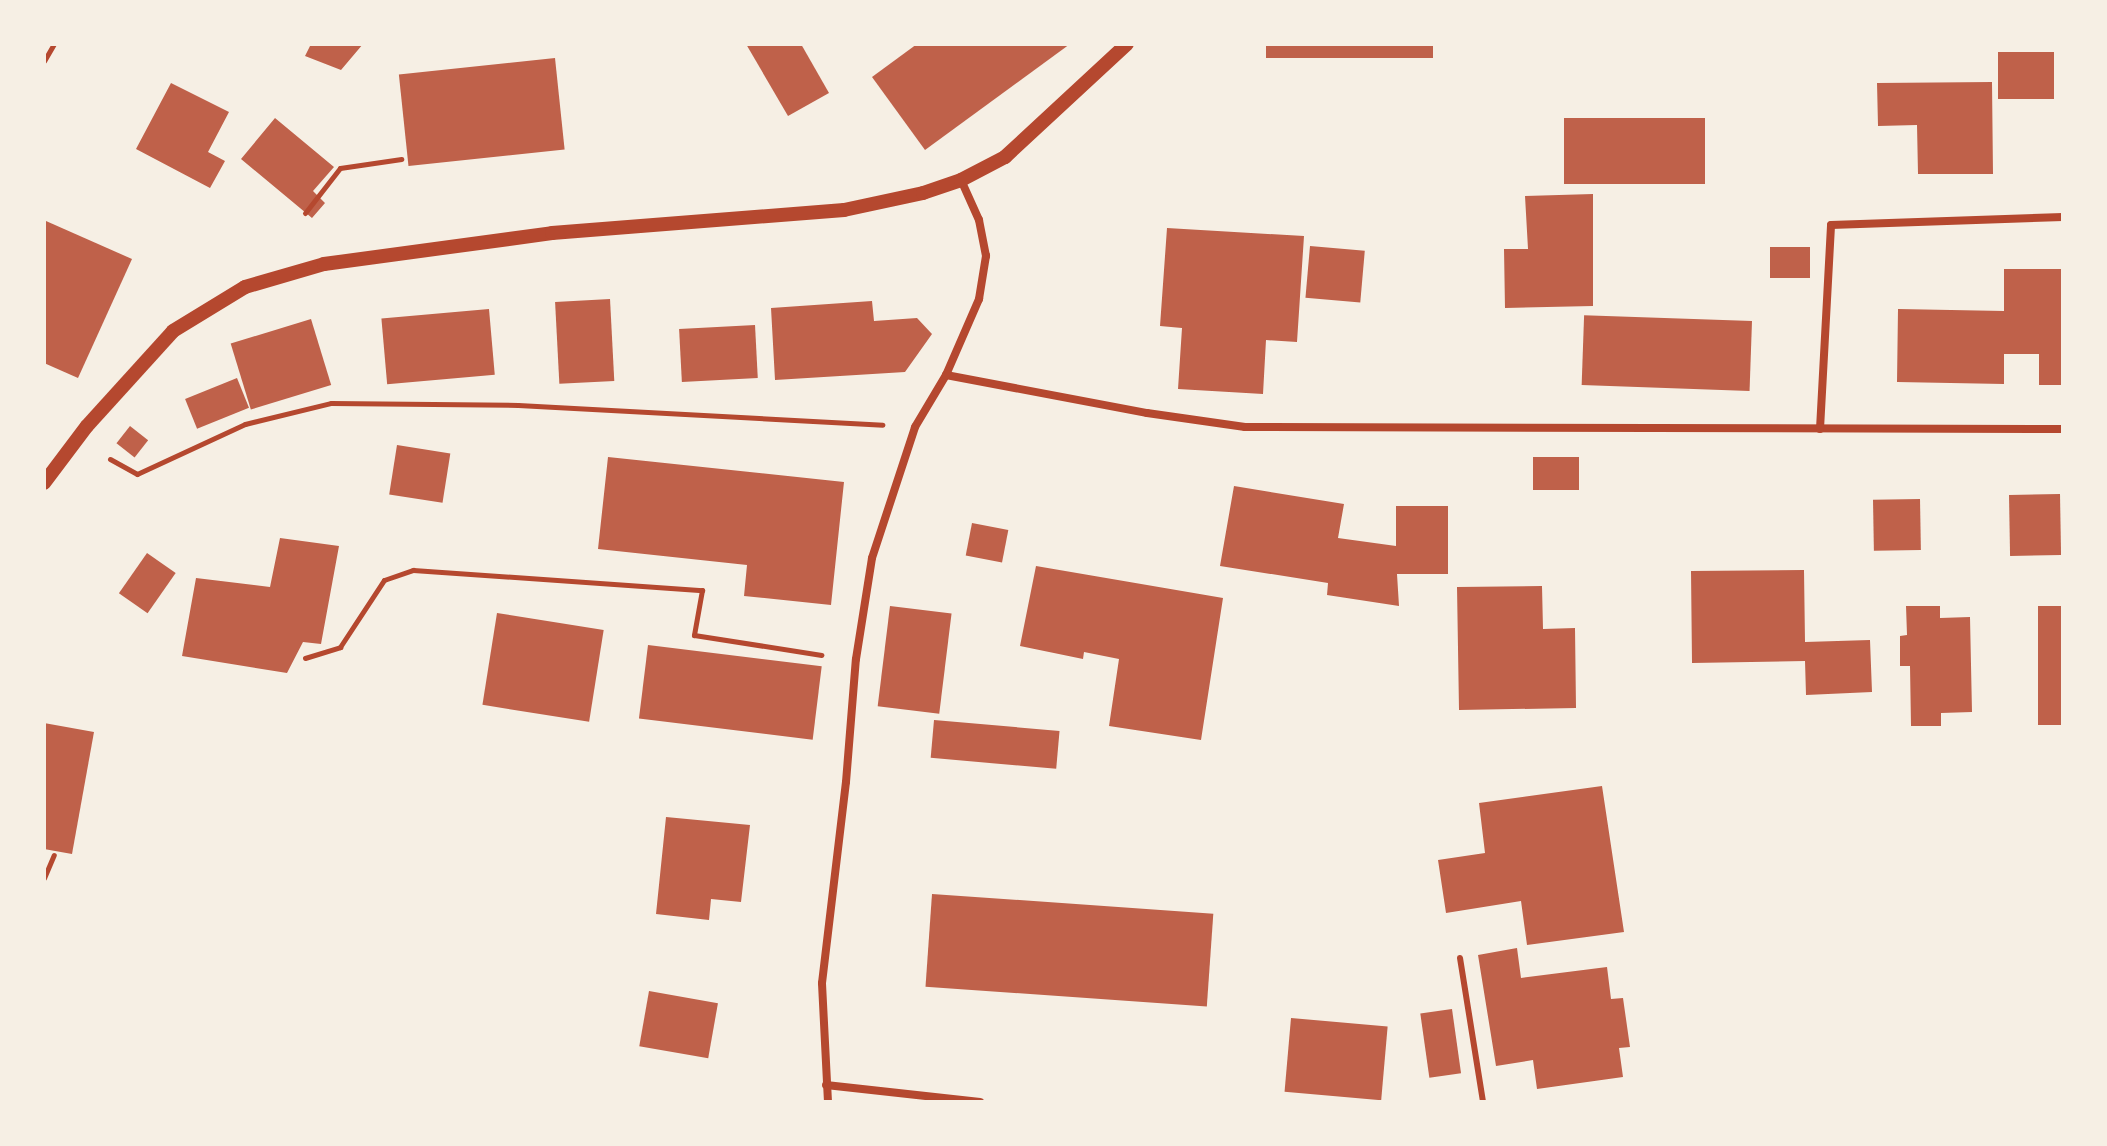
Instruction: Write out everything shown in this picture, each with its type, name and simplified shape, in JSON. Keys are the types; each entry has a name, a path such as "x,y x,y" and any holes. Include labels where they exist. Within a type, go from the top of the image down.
{"street":[{"path":"44,483 87,426 173,331 245,287 324,264 552,233 844,210 923,193 961,180 1005,157 1127,44"},
{"path":"828,1102 822,983 846,782 856,659 872,558 915,427 946,375 979,299 986,256 979,220 961,180"},
{"path":"1820,429 1831,225 2063,217"},
{"path":"946,375 1147,413 1245,427 2063,429"},
{"path":"826,1085 980,1102"}],"lane":[{"path":"1460,958 1483,1102"}],"path":[{"path":"44,61 54,44"},
{"path":"305,213 340,168 401,159"},
{"path":"103,456 137,474 245,424 331,403 518,405 915,427"},
{"path":"305,658 340,647 384,580 413,570 702,590 694,635 823,655"},
{"path":"44,878 54,855"}],"building":[{"path":"304,44 363,44 341,70 305,56 310,46"},
{"path":"746,44 801,44 829,93 788,116"},
{"path":"917,44 1070,44 925,150 872,77"},
{"path":"1266,44 1433,44 1433,58 1266,58"},
{"path":"1998,52 2054,52 2054,99 1998,99"},
{"path":"555,58 565,149 408,166 399,74"},
{"path":"1992,82 1993,174 1918,174 1917,125 1878,126 1877,83"},
{"path":"171,83 229,112 208,152 225,161 210,188 136,149"},
{"path":"275,118 334,167 313,191 325,203 312,218 241,159"},
{"path":"1564,118 1705,118 1705,184 1564,184"},
{"path":"1593,194 1593,306 1505,308 1504,249 1528,249 1525,196"},
{"path":"46,221 132,259 78,378 44,363"},
{"path":"1167,228 1304,236 1297,342 1266,340 1263,394 1178,389 1182,328 1160,326"},
{"path":"1310,246 1365,251 1360,303 1305,298"},
{"path":"1770,247 1810,247 1810,278 1770,278"},
{"path":"2004,269 2063,269 2063,385 2039,385 2039,354 2004,354 2004,384 1897,382 1898,309 2004,311"},
{"path":"610,299 614,381 559,384 555,302"},
{"path":"872,301 874,321 917,318 932,334 905,372 775,380 771,308"},
{"path":"489,309 495,375 387,384 381,318"},
{"path":"1584,315 1752,321 1750,391 1582,385"},
{"path":"311,319 331,385 251,410 231,344"},
{"path":"755,325 758,378 682,382 679,329"},
{"path":"237,378 249,408 197,429 185,399"},
{"path":"130,426 148,440 135,457 116,443"},
{"path":"397,445 450,453 443,503 389,494"},
{"path":"608,457 844,482 831,605 744,596 747,565 598,549"},
{"path":"1533,457 1579,457 1579,490 1533,490"},
{"path":"1234,486 1344,504 1338,538 1396,546 1396,506 1448,506 1448,574 1397,574 1399,606 1327,595 1328,583 1220,566"},
{"path":"2060,494 2061,555 2010,556 2009,495"},
{"path":"1920,499 1921,550 1874,551 1873,500"},
{"path":"972,523 1008,530 1002,562 966,555"},
{"path":"280,538 339,546 321,644 303,642 287,673 182,656 196,578 270,587"},
{"path":"147,553 176,573 148,613 119,593"},
{"path":"1036,566 1223,598 1201,740 1109,726 1119,659 1084,652 1083,659 1020,646"},
{"path":"1804,570 1805,642 1870,640 1872,692 1806,695 1805,661 1692,663 1691,571"},
{"path":"1542,586 1543,629 1575,628 1576,708 1459,710 1457,587"},
{"path":"890,606 952,614 939,714 878,706"},
{"path":"1906,606 1940,606 1940,618 1970,617 1972,712 1941,713 1941,726 1911,726 1910,666 1900,666 1900,636 1907,635"},
{"path":"2038,606 2063,606 2063,725 2038,725"},
{"path":"497,613 604,630 589,722 482,705"},
{"path":"648,645 822,666 813,740 639,718"},
{"path":"934,720 1060,731 1056,769 931,758"},
{"path":"44,723 94,732 72,854 44,849"},
{"path":"1602,786 1624,932 1527,945 1521,901 1446,913 1438,860 1485,853 1479,803"},
{"path":"666,817 750,825 741,902 711,899 709,920 656,914"},
{"path":"932,894 1213,914 1207,1006 926,987"},
{"path":"1517,948 1521,978 1607,967 1611,999 1623,998 1630,1047 1619,1048 1623,1077 1537,1089 1533,1060 1496,1066 1478,955"},
{"path":"649,991 718,1003 708,1058 639,1046"},
{"path":"1452,1009 1461,1073 1429,1078 1420,1013"},
{"path":"1291,1018 1388,1026 1381,1100 1285,1092"}]}
